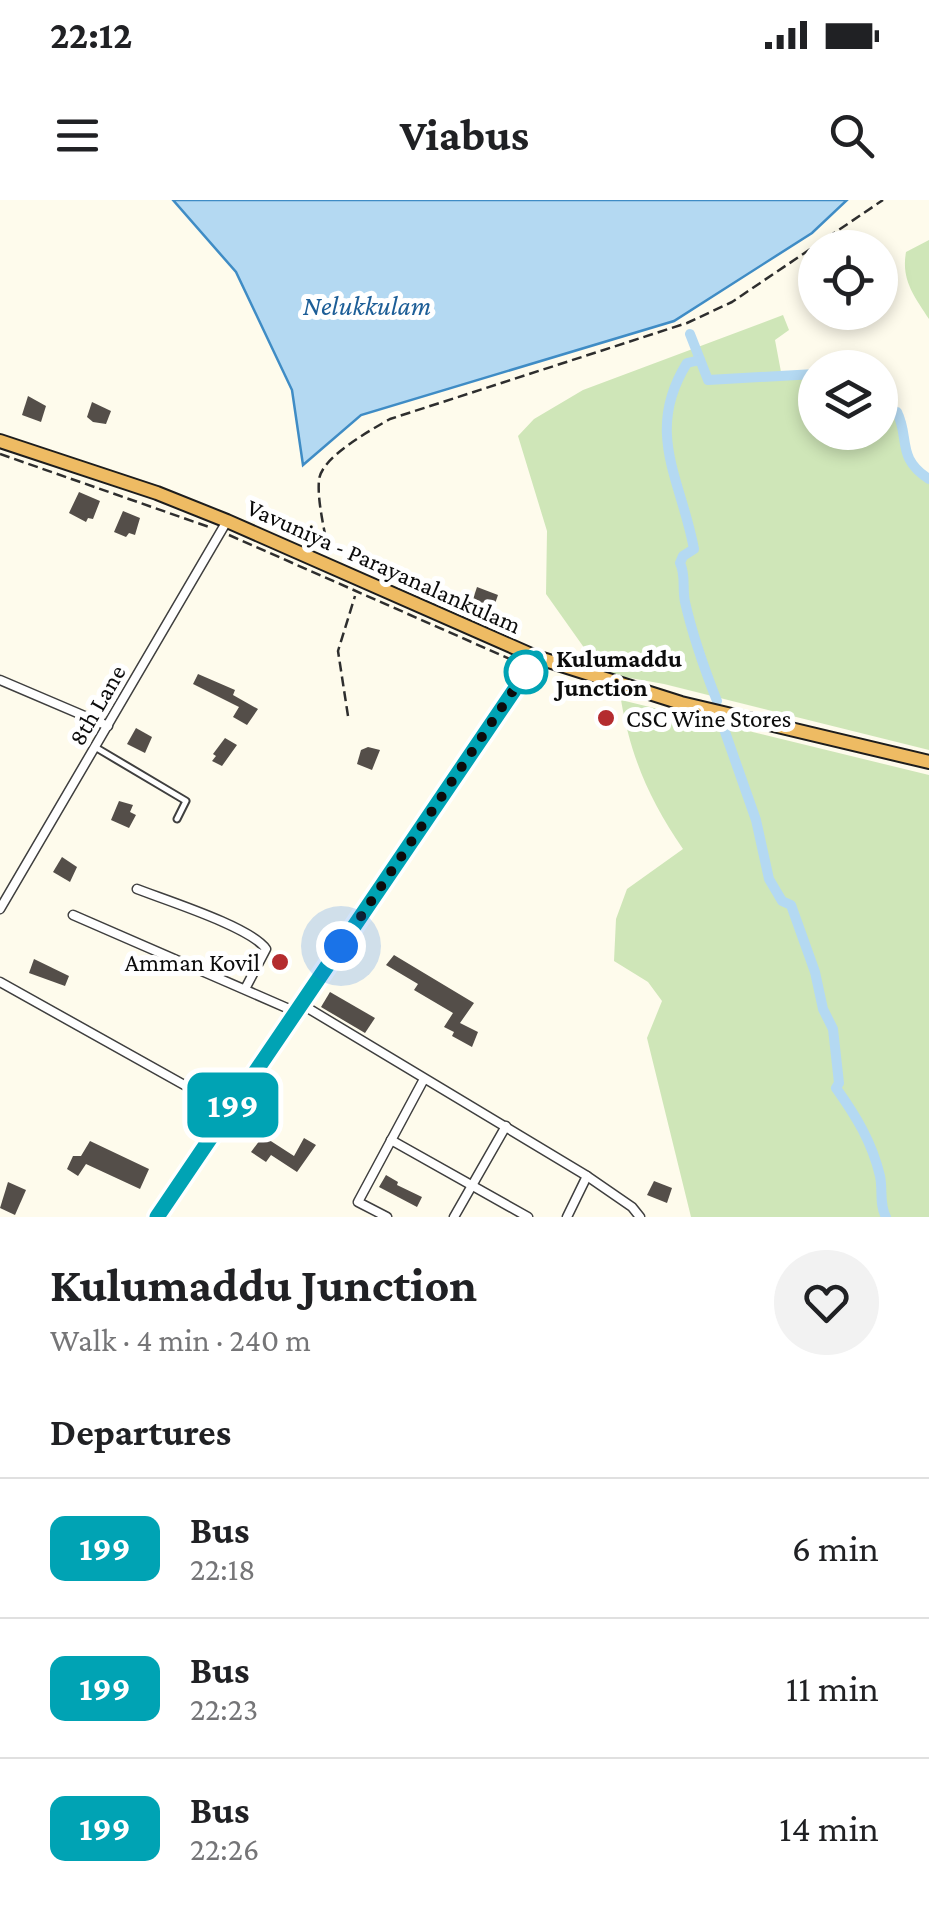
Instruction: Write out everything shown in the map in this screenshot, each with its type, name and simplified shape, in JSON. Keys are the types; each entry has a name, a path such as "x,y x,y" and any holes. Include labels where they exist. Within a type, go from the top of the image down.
{"highway":[{"name":"Vavuniya - Parayanalankulam","path":"0,441 157,493 224,526 330,566 532,662 682,703 929,762"}],"street":[{"name":"8th Lane","path":"0,909 224,526"},
{"path":"157,1217 532,662"},
{"path":"0,680 108,726"},
{"path":"95,747 186,801 177,819"},
{"path":"137,890 223,922 261,942 266,949 245,989"},
{"path":"72,915 299,1008 506,1126 632,1206 640,1217"},
{"path":"0,982 229,1110"},
{"path":"388,1217 358,1202 424,1079"},
{"path":"454,1217 506,1126"},
{"path":"391,1140 528,1217"},
{"path":"567,1217 587,1176"}],"path":[{"path":"330,566 318,478 327,464 362,435 390,419 687,323 732,302 883,200"},
{"path":"0,454 224,526 356,594 532,662"},
{"path":"348,716 338,651 356,594"}],"green space":[{"path":"929,240 929,319 910,287 905,262 906,252"},
{"path":"783,315 789,330 775,340 781,372 798,373 798,450 898,450 898,427 907,460 929,482 929,750 664,684 602,673 546,594 547,531 518,436 534,419 583,390"},
{"path":"621,700 929,775 929,1217 691,1217 647,1038 662,1001 648,982 614,961 616,919 627,889 683,849 643,778"}],"water":[{"name":"Nelukkulam","path":"173,200 847,200 815,230 798,230 798,242 674,321 361,415 303,465 292,390 236,272"}],"building":[{"path":"28,396 46,406 41,422 22,415"},
{"path":"92,402 111,411 106,424 87,417"},
{"path":"79,492 100,501 93,519 86,522 69,513"},
{"path":"123,511 140,518 135,535 129,533 126,537 114,532"},
{"path":"477,587 498,595 491,615 471,605"},
{"path":"198,674 235,690 233,695 258,709 247,725 233,717 239,707 193,684"},
{"path":"136,728 152,737 145,753 127,744"},
{"path":"225,738 237,745 222,766 212,761"},
{"path":"361,750 380,750 372,770 357,764"},
{"path":"119,801 133,805 130,812 136,815 129,828 111,820"},
{"path":"62,857 77,867 70,882 53,872"},
{"path":"394,955 474,1003 460,1023 478,1032 472,1047 444,1027 453,1013 414,990 418,984 386,965"},
{"path":"34,959 69,976 65,986 29,973"},
{"path":"330,992 375,1018 365,1033 321,1007"},
{"path":"263,1136 294,1156 304,1138 316,1145 297,1172 271,1155 266,1162 251,1152"},
{"path":"90,1141 149,1169 140,1189 86,1164 78,1176 67,1169 73,1156 81,1156"},
{"path":"386,1175 422,1197 417,1207 379,1187"},
{"path":"654,1181 672,1188 667,1203 647,1195"},
{"path":"8,1182 26,1190 15,1215 0,1208"}],"waterway":[{"path":"690,334 708,380 798,375"},
{"path":"700,360 687,363 674,388 667,434 694,549 680,563 685,602 717,701"},
{"path":"898,414 908,455 929,479"},
{"path":"724,729 756,820 769,879 782,901 791,905 815,972 823,1009 833,1029 839,1083 836,1088 873,1152 886,1217"}],"bus line":[{"name":"199","path":"157,1217 536,658"}],"place":[{"name":"Kulumaddu Junction","path":"526,672"},
{"name":"CSC Wine Stores","path":"606,718"},
{"name":"Amman Kovil","path":"280,962"}],"route":[{"path":"341,946 529,667 526,672"}]}
